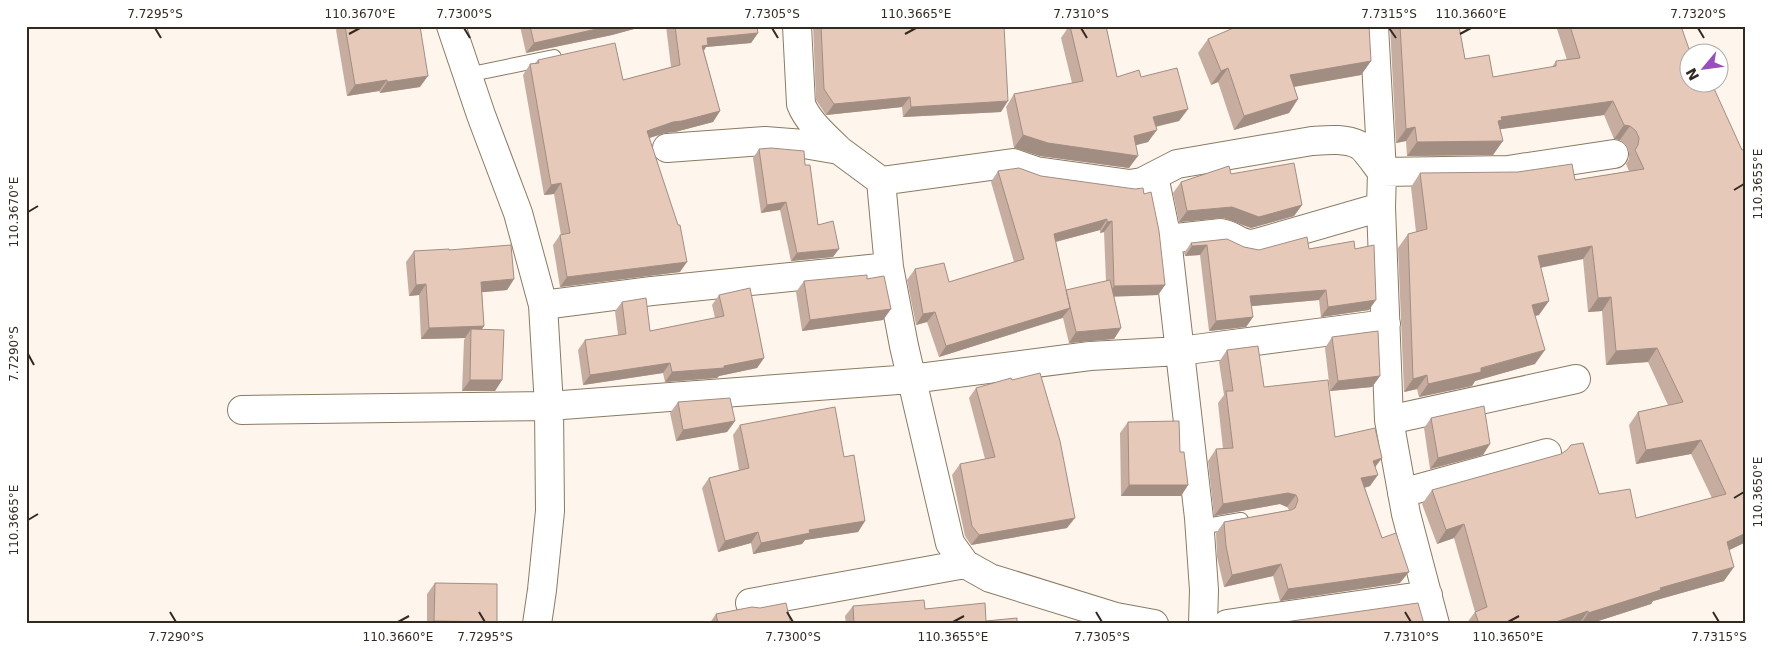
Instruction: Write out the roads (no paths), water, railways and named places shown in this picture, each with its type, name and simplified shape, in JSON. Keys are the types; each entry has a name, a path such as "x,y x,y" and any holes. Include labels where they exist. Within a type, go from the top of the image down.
{"street":[{"path":"451,26 518,213 544,305 549,406 550,511 537,624"},
{"path":"797,26 801,104 805,113 839,150 880,181 1013,163 1036,171 1130,184 1142,182 1177,164 1312,141 1330,140 1347,141 1360,146 1382,172"},
{"path":"1374,26 1382,172 1381,207 1389,420 1406,514 1435,624"},
{"path":"667,148 765,141 804,144 839,150"},
{"path":"1382,172 1508,170 1614,154"},
{"path":"1154,176 1168,240 1200,527 1204,590 1203,624"},
{"path":"880,181 889,267 912,379 950,543 964,564 990,578 1116,618 1154,624"},
{"path":"1168,240 1221,233 1228,234 1243,244 1253,244 1381,207"},
{"path":"544,305 662,290 889,267"},
{"path":"242,410 549,406 912,379 1090,356 1180,351 1386,324"},
{"path":"1389,420 1576,379"},
{"path":"1402,493 1547,453"},
{"path":"750,603 964,564"},
{"path":"1227,624 1428,595"}],"lane":[{"path":"467,75 570,53"},
{"path":"1200,527 1254,518"}]}
